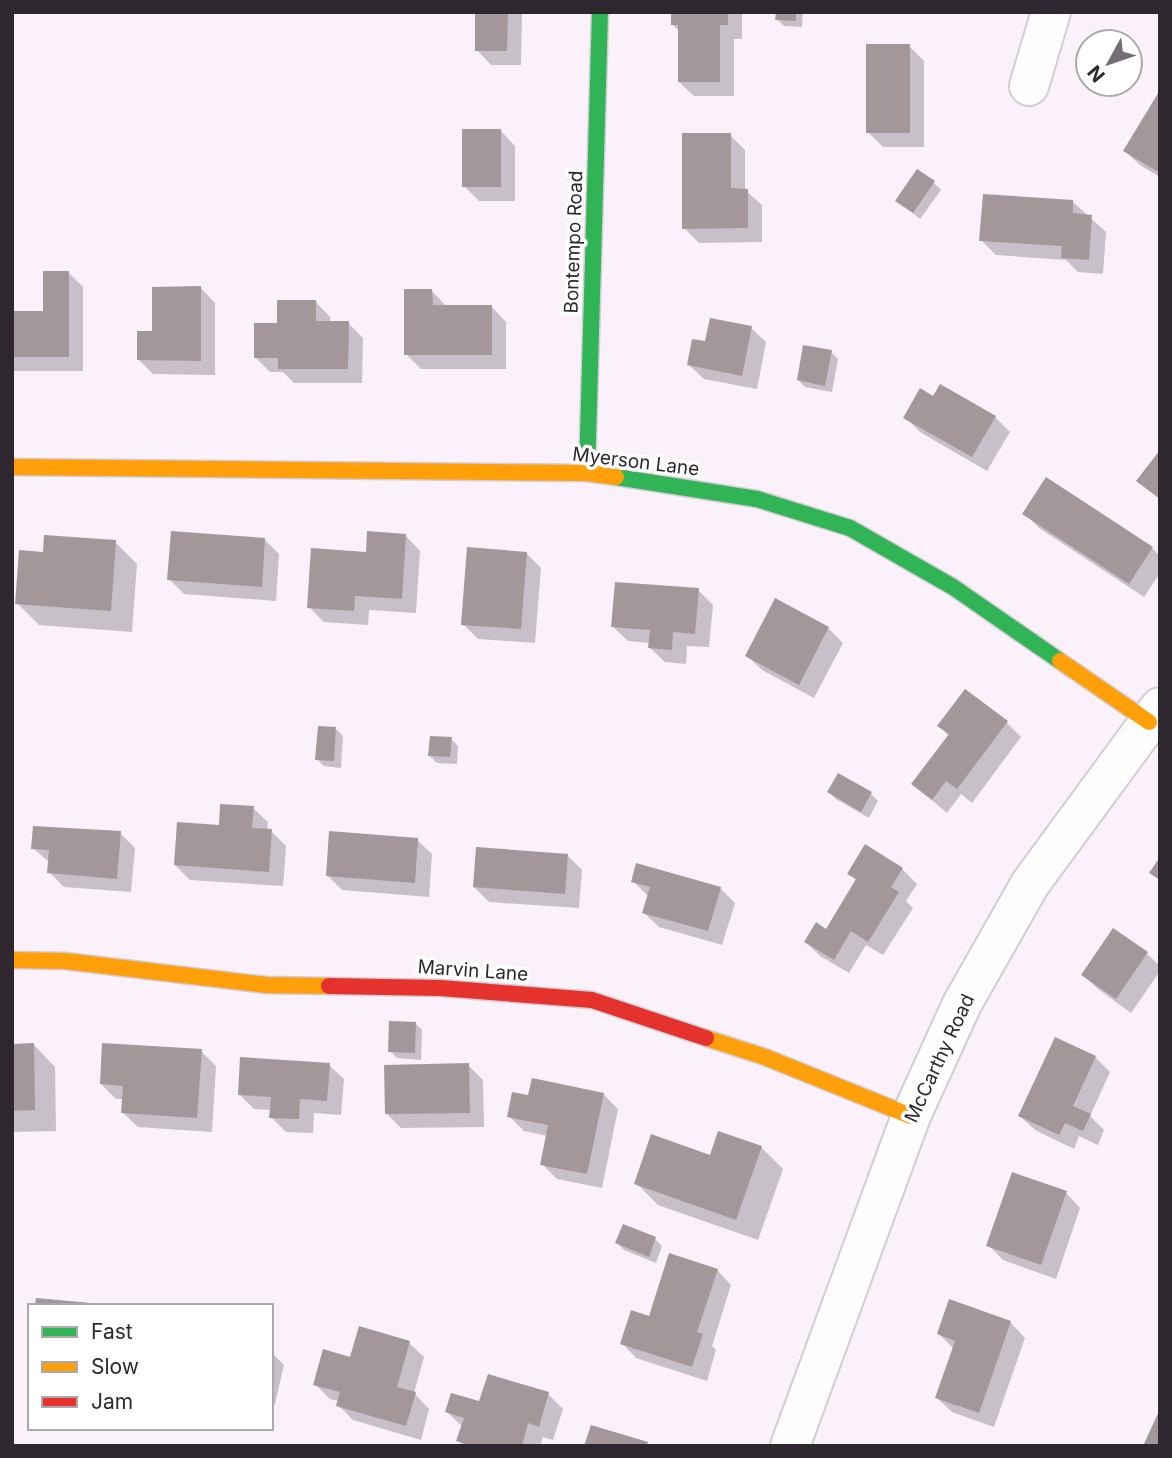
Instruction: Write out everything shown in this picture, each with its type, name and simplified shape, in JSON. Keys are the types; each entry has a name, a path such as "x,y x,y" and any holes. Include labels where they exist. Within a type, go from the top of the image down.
{"street":[{"name":"Bontempo Road","path":"587,473 600,12"},
{"path":"1029,86 1051,12"},
{"name":"Myerson Lane","path":"12,467 587,473 757,499 850,528 953,587 1154,714"},
{"name":"McCarthy Road","path":"790,1446 911,1116 962,1004 1030,884 1154,714"},
{"name":"Marvin Lane","path":"12,960 65,961 267,985 440,988 592,1000 765,1058 911,1116"}],"building":[{"path":"475,12 508,12 507,51 475,51"},
{"path":"671,12 728,12 728,25 720,25 720,82 678,82 678,25 671,25"},
{"path":"776,12 796,12 796,21 775,20"},
{"path":"866,44 910,44 910,133 866,133"},
{"path":"1160,90 1160,173 1123,151"},
{"path":"462,129 501,129 501,187 462,187"},
{"path":"682,133 731,133 731,188 748,189 748,228 682,229"},
{"path":"917,169 935,181 913,213 895,201"},
{"path":"983,194 1073,200 1073,213 1092,215 1089,260 1061,258 1062,246 979,241"},
{"path":"43,271 69,271 69,357 12,357 12,311 43,311"},
{"path":"201,286 201,361 137,360 137,331 152,331 152,287"},
{"path":"404,289 432,289 433,305 492,305 492,355 404,355"},
{"path":"277,300 316,300 316,321 349,321 348,369 278,369 278,358 254,358 254,323 277,323"},
{"path":"710,318 752,326 742,376 687,365 692,339 705,341"},
{"path":"803,345 832,350 825,386 797,380"},
{"path":"940,384 996,416 972,457 903,418 920,388 933,396"},
{"path":"1160,450 1160,499 1136,481"},
{"path":"1046,477 1153,547 1129,584 1022,514"},
{"path":"171,531 265,538 262,587 167,580"},
{"path":"367,531 406,534 402,599 355,596 354,611 307,608 311,548 366,552"},
{"path":"44,535 116,540 111,611 15,604 19,550 43,552"},
{"path":"467,547 527,552 521,629 461,625"},
{"path":"615,582 699,588 695,634 673,632 672,650 648,648 650,630 611,627"},
{"path":"775,598 829,627 799,685 745,656"},
{"path":"965,689 1008,721 957,789 946,781 932,800 911,784 949,734 937,726"},
{"path":"318,726 336,727 334,761 315,760"},
{"path":"430,736 452,737 450,757 428,756"},
{"path":"838,773 872,792 861,812 827,792"},
{"path":"220,804 254,806 252,828 272,829 269,872 174,865 177,822 219,825"},
{"path":"33,826 121,831 117,879 47,873 49,850 31,849"},
{"path":"329,831 418,838 415,883 326,876"},
{"path":"865,844 903,868 891,887 899,892 868,942 851,931 834,960 804,942 816,922 826,929 856,879 847,874"},
{"path":"476,847 568,854 565,894 473,887"},
{"path":"1160,857 1160,880 1149,873"},
{"path":"636,863 721,887 708,931 642,913 650,887 631,882"},
{"path":"1113,928 1148,952 1116,999 1081,975"},
{"path":"389,1021 416,1022 415,1053 388,1052"},
{"path":"1055,1037 1096,1056 1073,1106 1091,1114 1083,1131 1065,1123 1059,1135 1018,1116"},
{"path":"34,1043 35,1110 12,1111 12,1044"},
{"path":"102,1043 202,1049 197,1118 121,1113 123,1086 100,1084"},
{"path":"240,1057 330,1063 327,1101 300,1099 299,1119 269,1118 271,1097 238,1095"},
{"path":"469,1063 470,1113 385,1114 384,1065"},
{"path":"532,1078 604,1093 587,1174 540,1165 548,1125 507,1117 512,1092 528,1095"},
{"path":"718,1131 762,1146 736,1220 634,1184 651,1134 710,1155"},
{"path":"1012,1172 1067,1191 1041,1265 986,1246"},
{"path":"623,1224 656,1237 649,1257 615,1243"},
{"path":"669,1253 718,1269 697,1332 703,1334 692,1367 620,1344 631,1310 649,1316"},
{"path":"36,1298 102,1304 35,1304"},
{"path":"949,1299 1011,1321 979,1413 935,1398 955,1341 937,1334"},
{"path":"359,1326 410,1341 397,1387 416,1392 406,1426 336,1406 340,1392 313,1385 323,1349 350,1357"},
{"path":"488,1374 549,1392 539,1427 528,1423 522,1446 473,1446 456,1441 464,1418 445,1412 451,1393 479,1401"},
{"path":"1160,1409 1160,1446 1143,1446"},
{"path":"591,1425 648,1442 647,1446 584,1446"}],"traffic: fast":[{"path":"587,473 600,12"},
{"path":"616,477 757,499 850,528 953,587 1060,661"}],"traffic: slow":[{"path":"12,467 587,473 616,477"},
{"path":"1060,661 1149,722"},
{"path":"12,960 65,961 267,985 329,986"},
{"path":"706,1038 765,1057 911,1116"}],"traffic: jam":[{"path":"329,986 440,988 592,1000 706,1038"}]}
